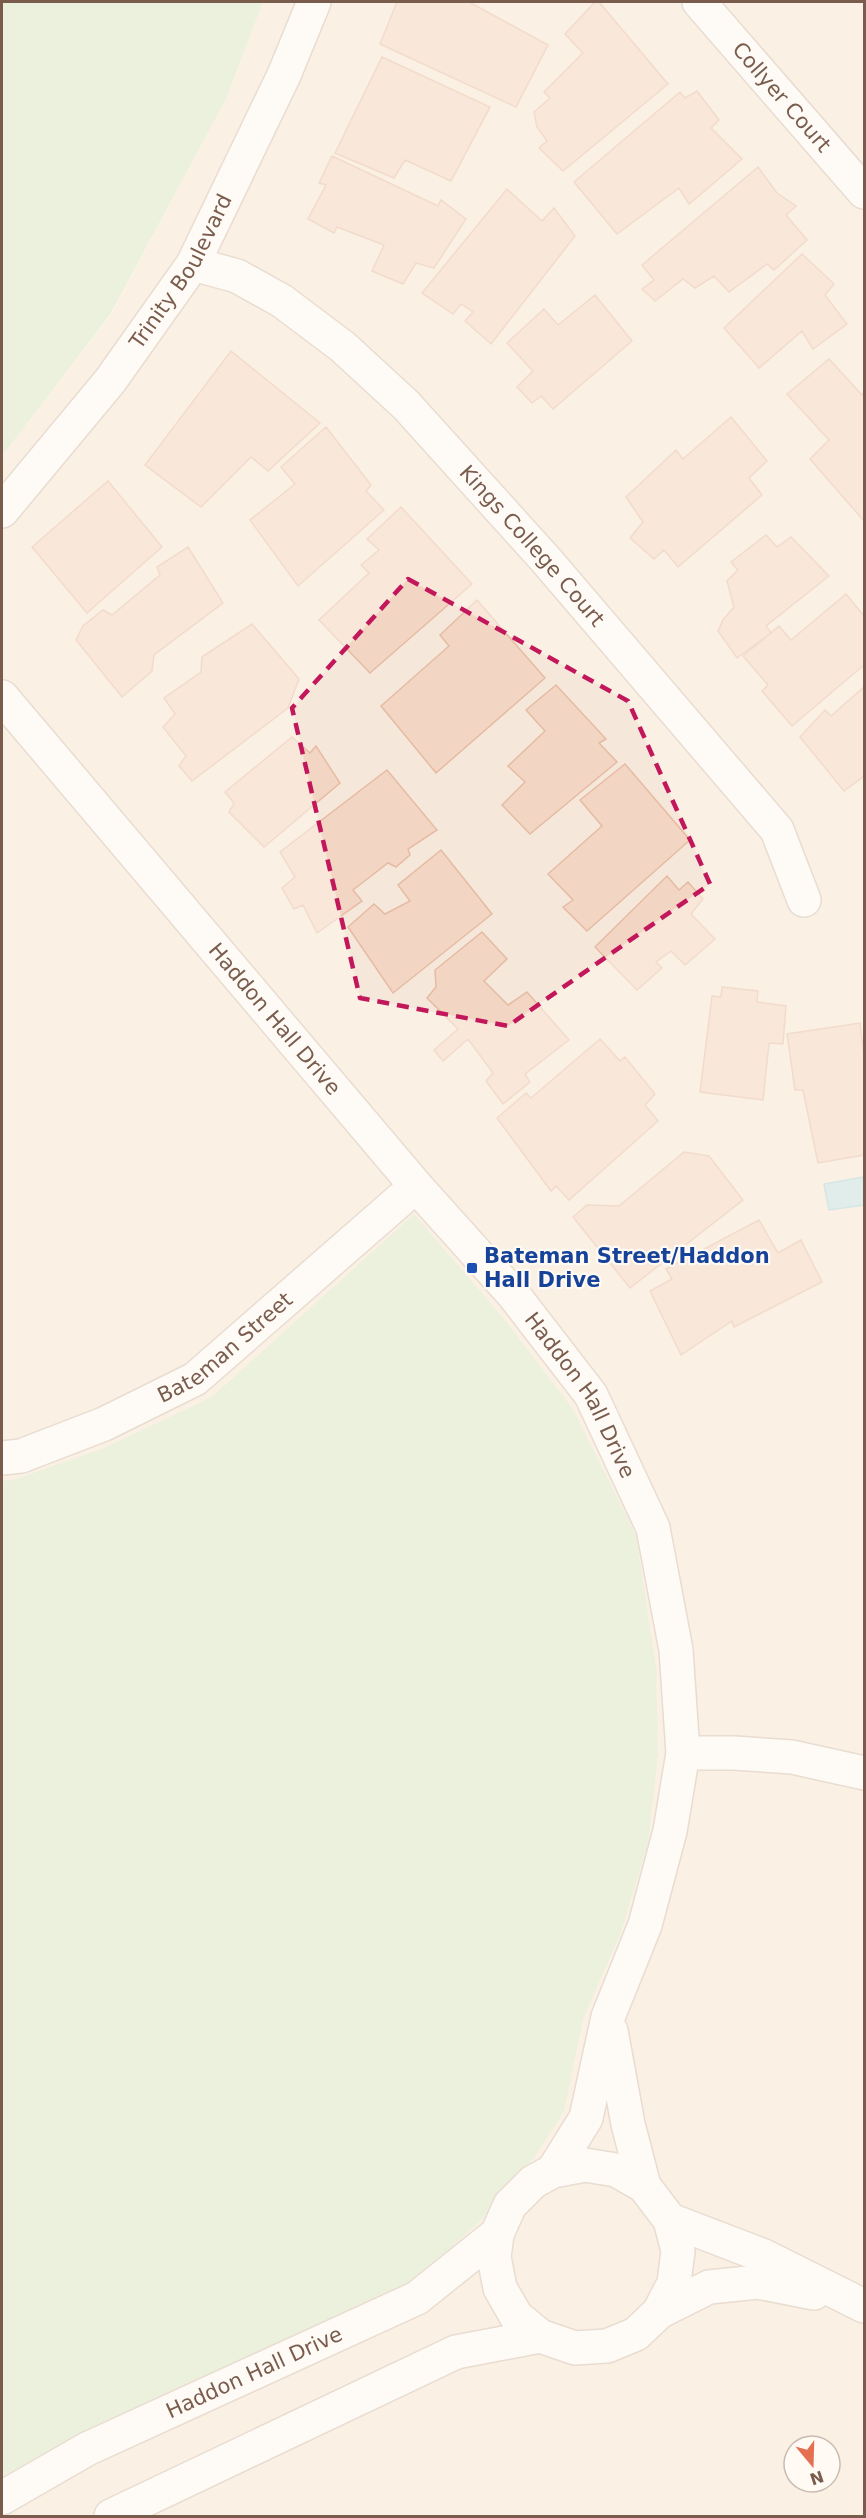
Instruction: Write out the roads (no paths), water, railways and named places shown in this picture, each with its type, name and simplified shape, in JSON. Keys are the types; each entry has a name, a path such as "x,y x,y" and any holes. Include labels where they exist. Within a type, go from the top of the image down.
{"street":[{"name":"Trinity Boulevard","path":"2,511 110,381 193,264 284,75 314,2"},
{"name":"Collyer Court","path":"699,2 864,192"},
{"name":"Kings College Court","path":"193,264 237,276 282,301 343,347 406,405 546,560 777,830 804,900"},
{"name":"Haddon Hall Drive","path":"2,697 416,1186 513,1294 591,1395 653,1528 676,1650 683,1753 670,1832 645,1925 608,2017 586,2118 554,2171"},
{"name":"Bateman Street","path":"2,1458 21,1456 104,1424 195,1379 416,1186"},
{"path":"683,1753 734,1753 792,1758 864,1773"},
{"path":"608,2017 628,2124 644,2186"},
{"path":"659,2312 674,2283 678,2251 670,2220 644,2186 616,2170 585,2165 554,2171 533,2182 510,2205 497,2234 494,2257 500,2288 516,2316 540,2336 575,2348 607,2346 636,2334 659,2312 709,2287 758,2282 859,2304"},
{"path":"670,2220 764,2256 859,2304"},
{"name":"Haddon Hall Drive","path":"2,2498 87,2449 417,2298 497,2234"},
{"path":"111,2517 456,2352 540,2336"}],"water":[{"path":"864,1177 864,1205 829,1210 824,1184"}],"place":[{"name":"Bateman Street/Haddon Hall Drive","path":"472,1268"}]}
